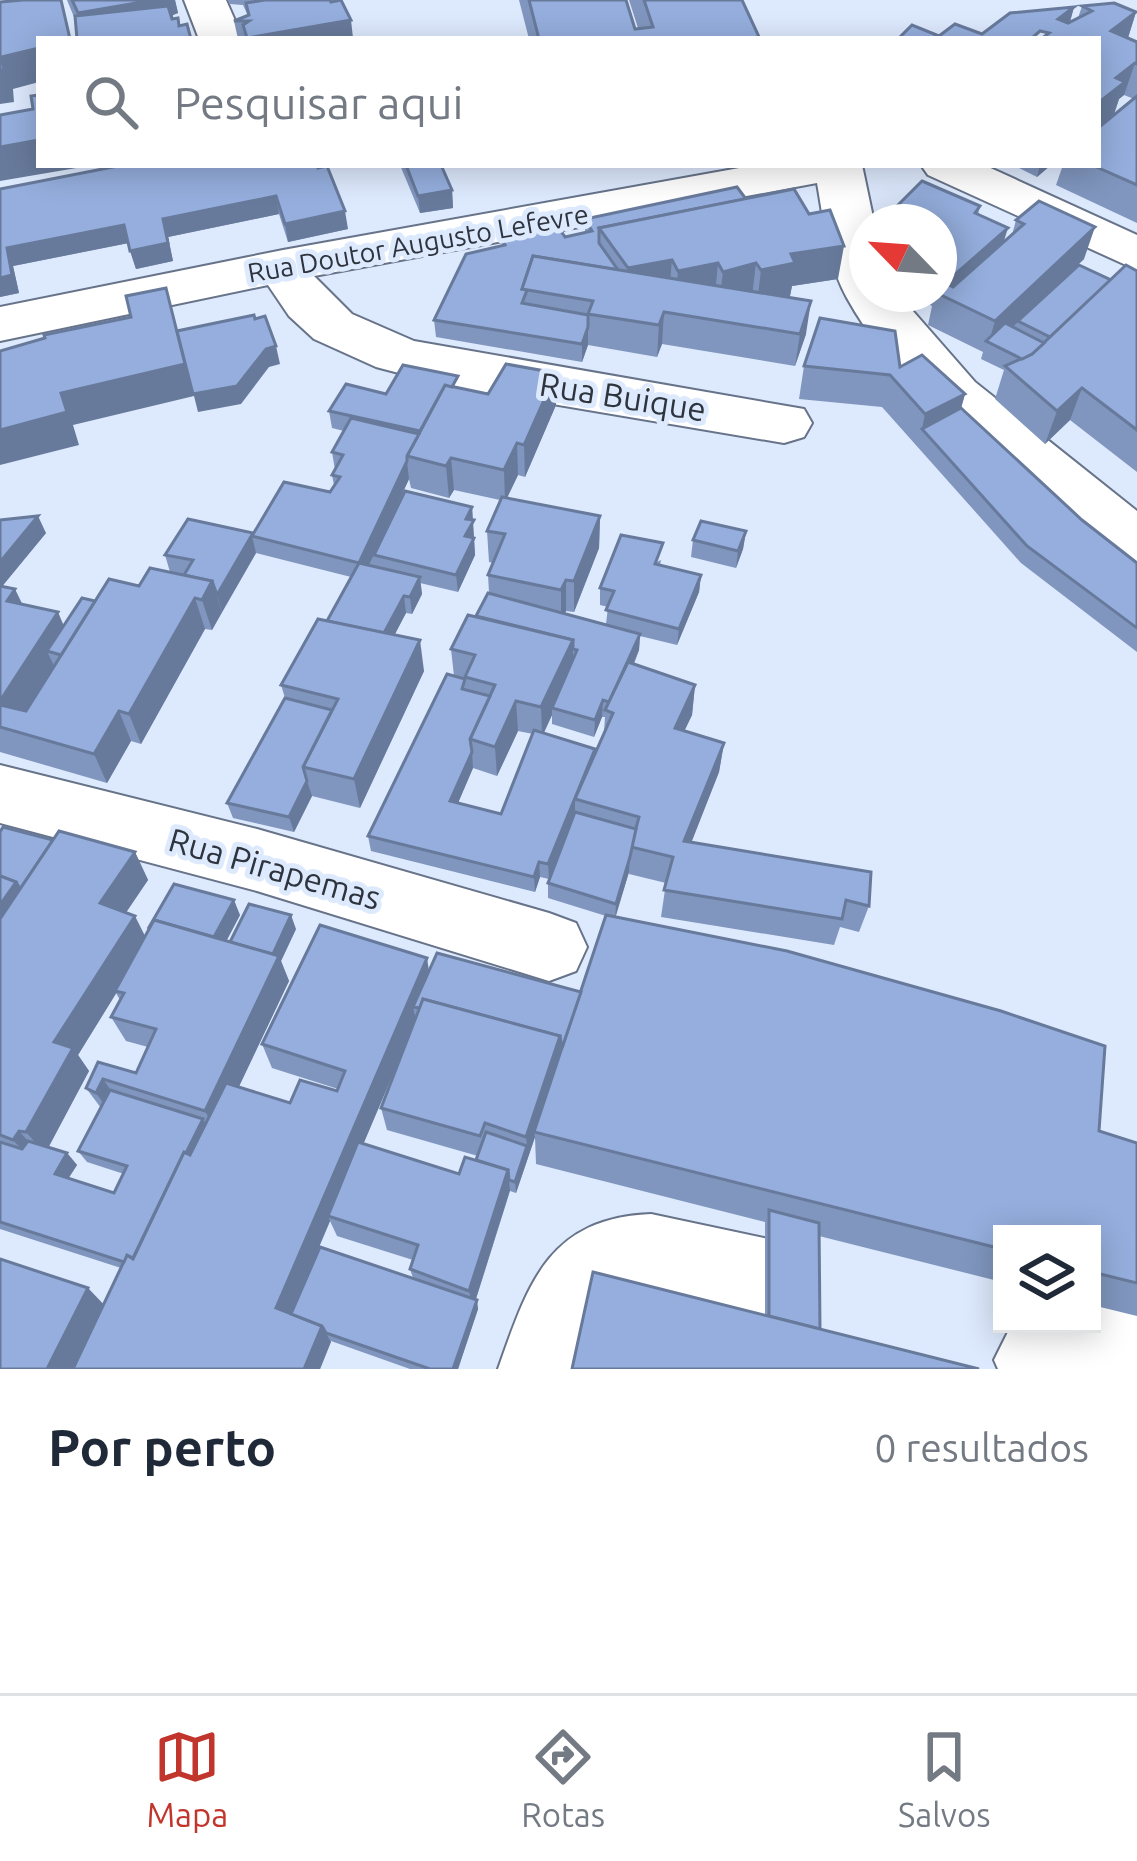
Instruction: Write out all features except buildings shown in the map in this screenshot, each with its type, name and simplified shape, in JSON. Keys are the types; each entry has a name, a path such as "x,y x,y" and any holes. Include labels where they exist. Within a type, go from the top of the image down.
{"street":[{"path":"205,0 220,36"},
{"name":"Rua Doutor Augusto Lefevre","path":"0,324 283,266 821,168"},
{"path":"838,168 849,224"},
{"path":"951,168 1137,254"},
{"name":"Rua Buique","path":"283,266 297,294 323,320 382,347 507,377 784,423"},
{"path":"884,312 918,357 1013,445 1137,544"},
{"name":"Rua Pirapemas","path":"0,794 257,860 549,947"},
{"path":"543,1369 555,1325 574,1288 606,1262 646,1253 764,1282"},
{"path":"1039,1360 1070,1332 1108,1321 1137,1328"}]}
